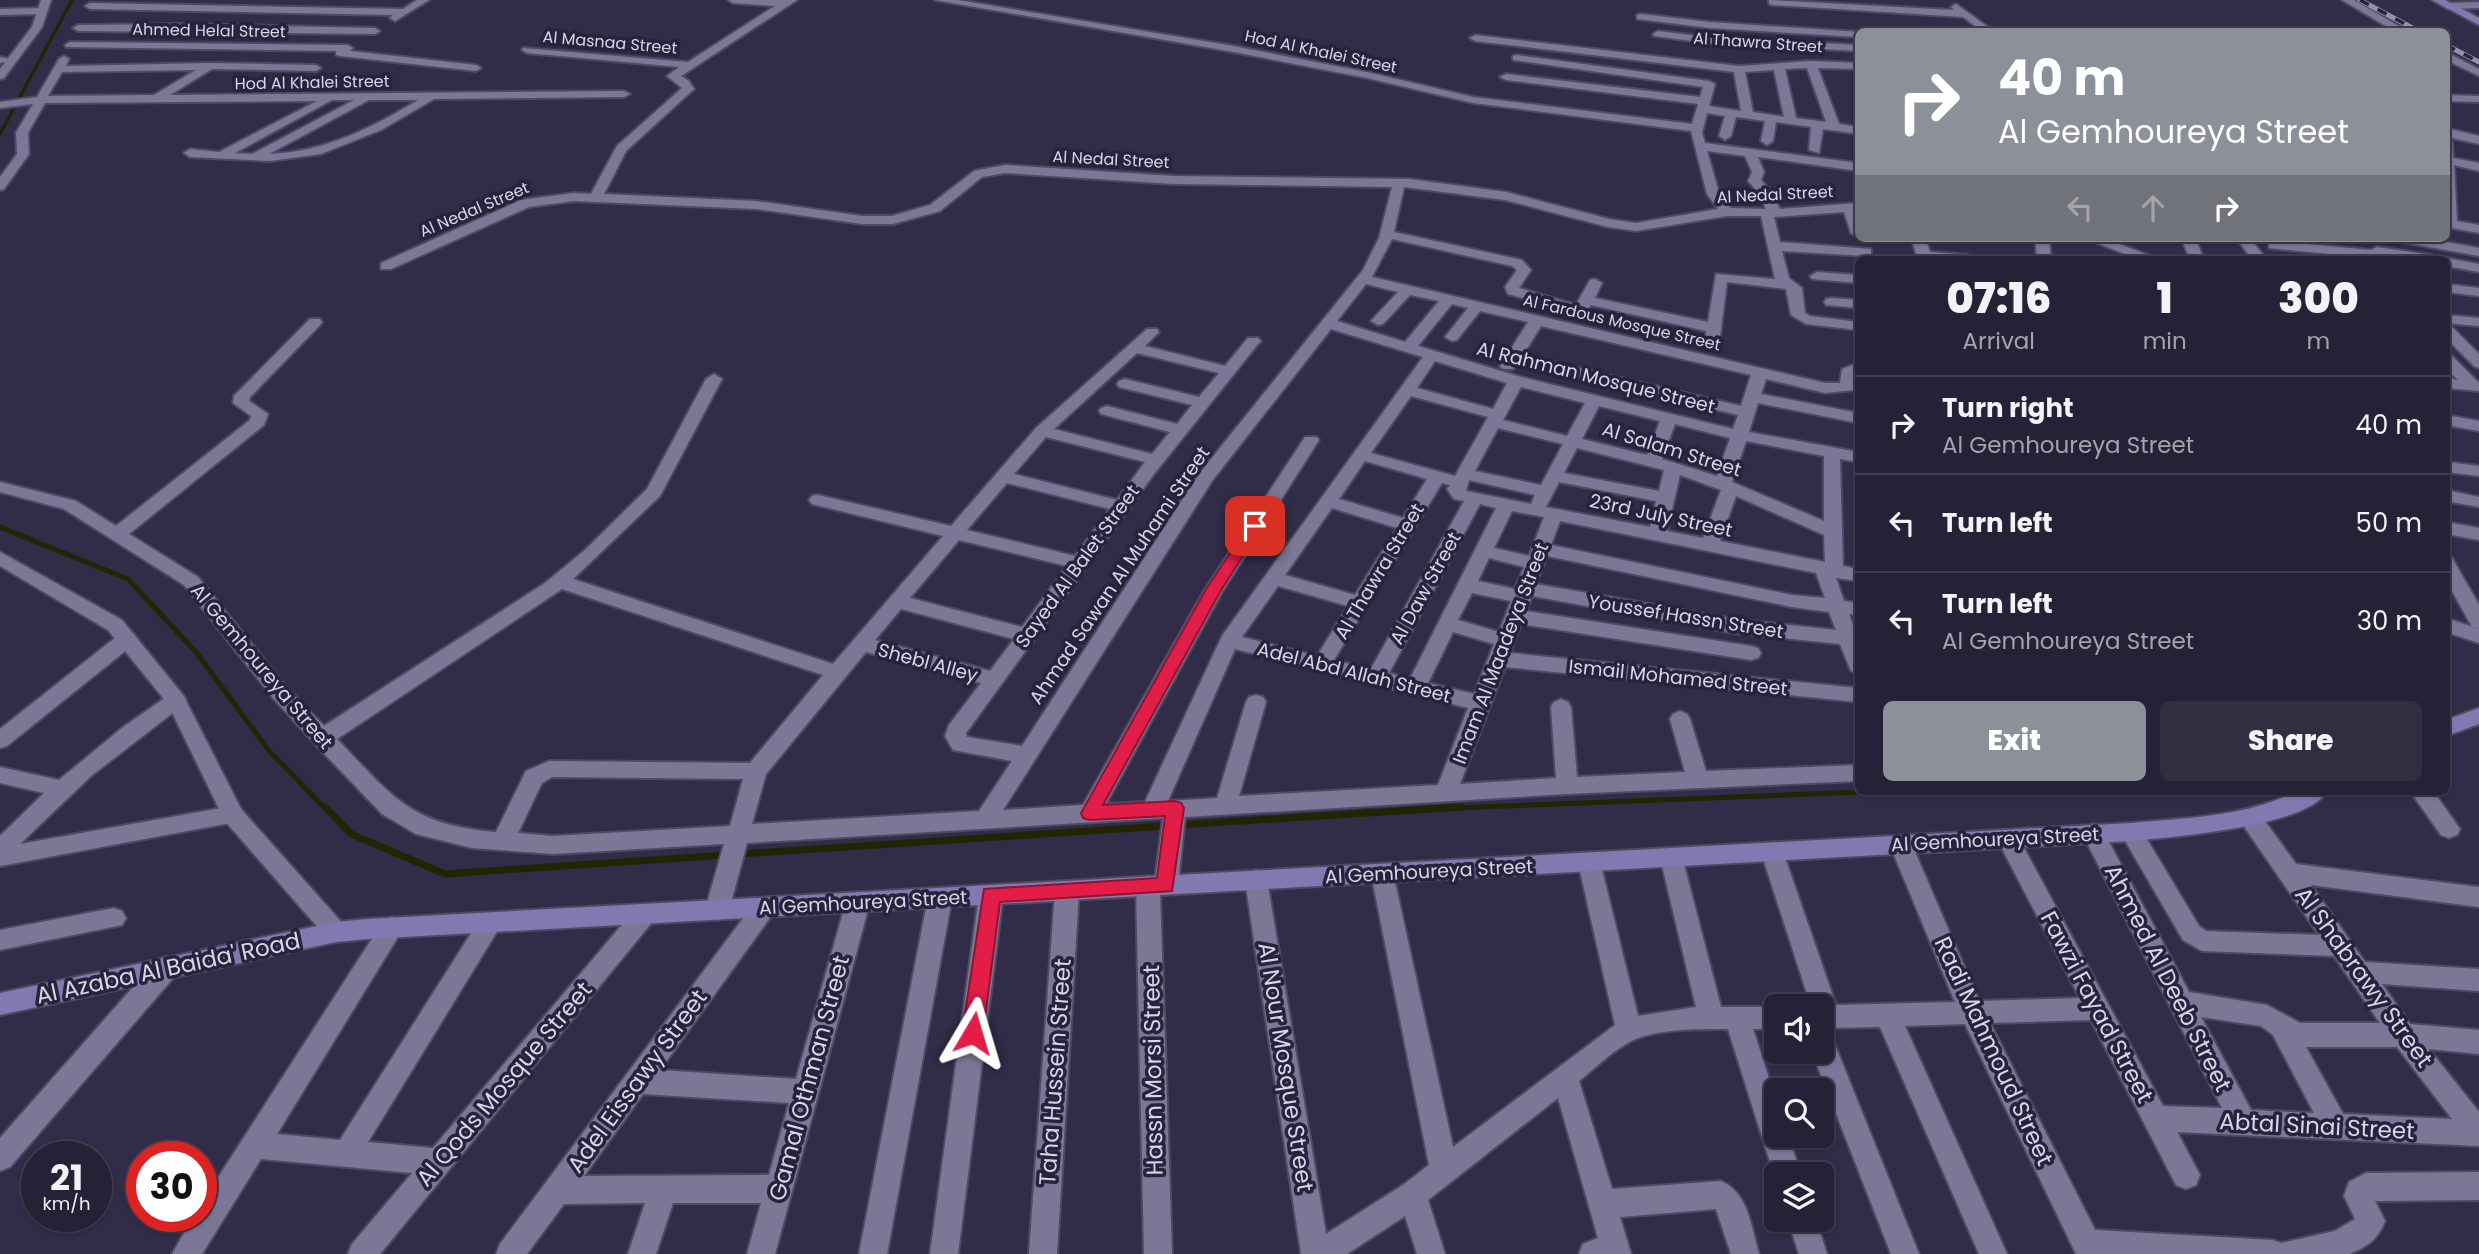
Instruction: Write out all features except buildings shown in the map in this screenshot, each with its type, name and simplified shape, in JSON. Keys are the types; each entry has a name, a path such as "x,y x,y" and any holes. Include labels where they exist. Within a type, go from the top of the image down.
{"main road":[{"path":"2437,0 2479,22"},
{"path":"2450,727 2479,716"},
{"name":"Al Gemhoureya Street","path":"336,932 645,914 719,904 764,908 1067,891 1160,881 1256,880 2131,832 2251,818 2282,808 2308,795"},
{"name":"Al Azaba Al Baida' Road","path":"0,1004 336,932"}],"street":[{"path":"155,100 311,0"},
{"path":"267,99 424,0"},
{"path":"733,0 789,2"},
{"name":"Hod Al Khalei Street","path":"940,0 1228,48 1367,75 1473,100 1696,128"},
{"path":"1946,0 1985,28"},
{"path":"2347,0 2397,28"},
{"path":"595,199 621,149 688,89 685,83 673,76 789,2"},
{"path":"1773,2 1966,14"},
{"path":"0,186 23,154 22,133 32,101 59,69 91,3 404,12"},
{"path":"0,12 44,5 37,27 3,67"},
{"path":"2448,6 2479,5"},
{"path":"2464,14 2479,14"},
{"path":"1641,17 1710,26 1855,34"},
{"path":"78,28 375,31"},
{"name":"Al Thawra Street","path":"1658,34 1707,40 1855,48"},
{"path":"1475,38 1738,69 1811,64 1855,66"},
{"name":"Ahmed Helal Street","path":"70,45 240,45 344,50 476,68"},
{"name":"Al Masnaa Street","path":"527,50 690,65"},
{"path":"1517,58 1706,82 1710,85 1696,128 1713,194 1727,212"},
{"path":"2450,58 2479,73"},
{"path":"1811,64 1834,127"},
{"path":"59,69 210,66 316,68"},
{"path":"1779,66 1791,121"},
{"path":"1738,69 1748,115"},
{"path":"1506,76 1703,105 1731,113 1855,130"},
{"name":"Hod Al Khalei Street","path":"1,105 32,101 624,94"},
{"path":"190,153 279,157 333,148 356,139 430,96"},
{"path":"255,157 367,97"},
{"path":"222,155 330,98"},
{"path":"2450,98 2479,99"},
{"path":"1725,136 1731,113"},
{"path":"1767,141 1771,118"},
{"path":"1815,150 1817,124"},
{"path":"2450,141 2479,128"},
{"path":"2450,142 2479,140"},
{"path":"2450,143 2479,156"},
{"path":"2450,144 2479,167"},
{"path":"1699,146 1855,167"},
{"path":"1750,153 1758,172 1754,181 1764,190 1771,213 1774,246 1782,280 1793,286"},
{"name":"Al Nedal Street","path":"386,266 526,203 550,199 756,205 877,221 923,214 944,202 978,174 995,170 1174,180 1399,183 1506,196 1622,226 1649,226 1727,212 1823,212 1854,208"},
{"name":"Ahmad Sawan Al Muhami Street","path":"986,819 1205,478 1369,271 1387,234 1399,183"},
{"path":"2450,223 2479,229"},
{"path":"1387,234 1520,265 1524,270 1512,286 1515,292 1576,308 1583,306 1595,283"},
{"path":"2103,242 2141,256"},
{"path":"2243,242 2256,256"},
{"path":"2271,242 2381,255"},
{"path":"2271,242 2283,256"},
{"path":"2369,242 2381,255"},
{"path":"2424,242 2479,252"},
{"path":"1774,246 1868,256"},
{"path":"2450,263 2479,268"},
{"path":"1817,276 1855,279"},
{"path":"1586,300 1714,333 1721,277 1793,286"},
{"name":"Al Fardous Mosque Street","path":"1362,279 1825,388 1848,387 1847,372 1855,368"},
{"path":"1793,286 1797,314 1800,317 1855,326"},
{"path":"1378,321 1407,290"},
{"path":"2450,295 2479,292"},
{"path":"2450,297 2472,321"},
{"path":"1408,348 1448,300"},
{"path":"1831,302 1855,304"},
{"path":"1452,337 1477,306"},
{"path":"2450,319 2472,321"},
{"name":"Al Daw Street","path":"1376,678 1495,419 1514,356 1537,320"},
{"path":"118,534 258,422 260,414 241,403 242,396 315,322"},
{"name":"Al Rahman Mosque Street","path":"1327,323 1509,379 1594,401 1739,435 1855,456"},
{"path":"719,904 756,771 1042,431 1152,332"},
{"path":"2450,333 2479,363"},
{"name":"Sayed Al Balet Street","path":"1025,755 960,744 956,731 1121,506 1252,341"},
{"path":"1134,348 1228,371"},
{"name":"Hassn Morsi Street","path":"1158,1254 1160,881 1167,813 1229,641 1432,355"},
{"path":"1514,356 1750,405 1855,418"},
{"path":"2450,362 2475,386"},
{"path":"1709,546 1739,435 1760,373"},
{"path":"322,738 559,581 654,492 714,379"},
{"path":"2450,383 2475,386"},
{"path":"1125,384 1202,403"},
{"name":"Al Salam Street","path":"1414,392 1572,442 1673,467 1727,485 1834,532"},
{"name":"Imam Al Maadeya Street","path":"1446,792 1538,556 1550,484 1594,401"},
{"path":"1107,411 1181,430"},
{"path":"1653,463 1669,418"},
{"path":"2450,421 2479,426"},
{"path":"1042,431 1156,460"},
{"path":"1090,813 1213,591 1311,440"},
{"path":"1832,452 1834,532 1829,571 1837,606 1855,655"},
{"path":"1361,455 1464,487 1550,484 1666,498"},
{"path":"1657,535 1673,467"},
{"path":"2450,467 2479,471"},
{"path":"1004,477 1121,506"},
{"name":"Al Thawra Street","path":"1322,664 1437,477"},
{"name":"Al Gemhoureya Street","path":"0,487 71,505 191,581 280,693 390,808 424,828 502,843 553,845 735,841 986,819 1090,813 1167,813 1226,804 1855,773"},
{"name":"23rd July Street","path":"1464,487 1507,504 1855,575"},
{"path":"2450,496 2479,502"},
{"path":"818,500 1079,563"},
{"path":"1328,501 1407,525"},
{"path":"1415,688 1507,504"},
{"path":"2450,529 2479,534"},
{"path":"1483,551 1538,556 1855,609"},
{"path":"0,558 105,618 127,639 176,700 233,814 336,932"},
{"path":"2450,569 2479,622"},
{"path":"1273,578 1360,603"},
{"path":"559,581 839,673"},
{"name":"Youssef Hassn Street","path":"1466,584 1734,626 1849,638"},
{"path":"899,602 1026,635"},
{"path":"1514,616 1751,653"},
{"name":"Ismail Mohamed Street","path":"1447,624 1500,650 1855,695"},
{"path":"2450,626 2479,636"},
{"path":"0,740 127,639"},
{"name":"Adel Abd Allah Street","path":"1229,641 1479,704"},
{"name":"Shebl Alley","path":"863,645 994,679"},
{"path":"0,850 64,789 141,724 176,700"},
{"path":"1226,804 1256,702"},
{"path":"1562,707 1567,786"},
{"path":"1680,719 1698,780"},
{"path":"502,843 534,777 549,769 756,771"},
{"path":"0,775 64,789"},
{"path":"2424,795 2449,829"},
{"path":"0,857 233,814"},
{"name":"Al Shabrawy Street","path":"2251,818 2403,1035 2479,1133"},
{"path":"2131,832 2191,933 2202,941 2340,946"},
{"name":"Ahmed Al Deeb Street","path":"2093,834 2243,1122"},
{"name":"Fawzi Fayad Street","path":"2008,839 2186,1175"},
{"name":"Radi Mahmoud Street","path":"1901,845 1972,1013 2090,1249"},
{"path":"1772,852 1817,994"},
{"path":"1671,857 1725,1019 1782,1162"},
{"path":"1589,862 1629,1030"},
{"path":"1382,873 1444,1171"},
{"path":"2290,873 2479,897"},
{"name":"Al Nour Mosque Street","path":"1256,880 1315,1254"},
{"name":"Taha Hussein Street","path":"1043,1254 1067,891"},
{"path":"944,1254 991,895"},
{"path":"873,1254 940,898"},
{"name":"Gamal Othman Street","path":"761,1254 858,902"},
{"name":"Adel Eissawy Street","path":"510,1254 764,908"},
{"name":"Al Qods Mosque Street","path":"362,1254 645,914"},
{"path":"0,940 114,918"},
{"path":"346,1154 490,923"},
{"path":"186,1254 392,927"},
{"path":"0,1158 166,968"},
{"path":"2358,972 2479,980"},
{"path":"2180,1002 2262,1015 2300,1035 2403,1035 2479,1042"},
{"path":"1834,1017 2098,1009"},
{"path":"1888,1015 1993,1254"},
{"path":"1321,1254 1413,1195 1618,1035 1641,1024 1667,1021 1764,1018"},
{"path":"2281,1026 2335,1126"},
{"path":"1830,1064 1905,1254"},
{"path":"1565,1078 1602,1204 1608,1252"},
{"path":"638,1081 805,1092"},
{"name":"Abtal Sinai Street","path":"2155,1118 2479,1133"},
{"path":"254,1145 439,1162"},
{"path":"2289,1254 2326,1247 2363,1233 2371,1221 2358,1196 2366,1187 2479,1186"},
{"path":"557,1191 779,1189"},
{"path":"642,1254 663,1190"},
{"path":"1413,1195 1431,1254"},
{"path":"1602,1204 1721,1195 1730,1203 1745,1254"},
{"path":"1806,1232 1813,1254"},
{"path":"2090,1249 2273,1254"}],"waterway":[{"path":"0,134 72,0"},
{"path":"0,527 128,579 196,652 270,752 326,809"},
{"path":"1435,809 1855,792"},
{"path":"325,807 351,834 445,874 726,855"},
{"path":"1435,809 1462,807"},
{"path":"1428,809 1435,809"},
{"path":"1179,825 1435,809"},
{"path":"739,854 1166,826"}],"railway":[{"path":"2360,0 2412,28"},
{"path":"2450,47 2479,62"}],"route":[{"path":"973,1033 991,895 1166,885 1175,808 1090,813 1213,591 1255,526"}]}
